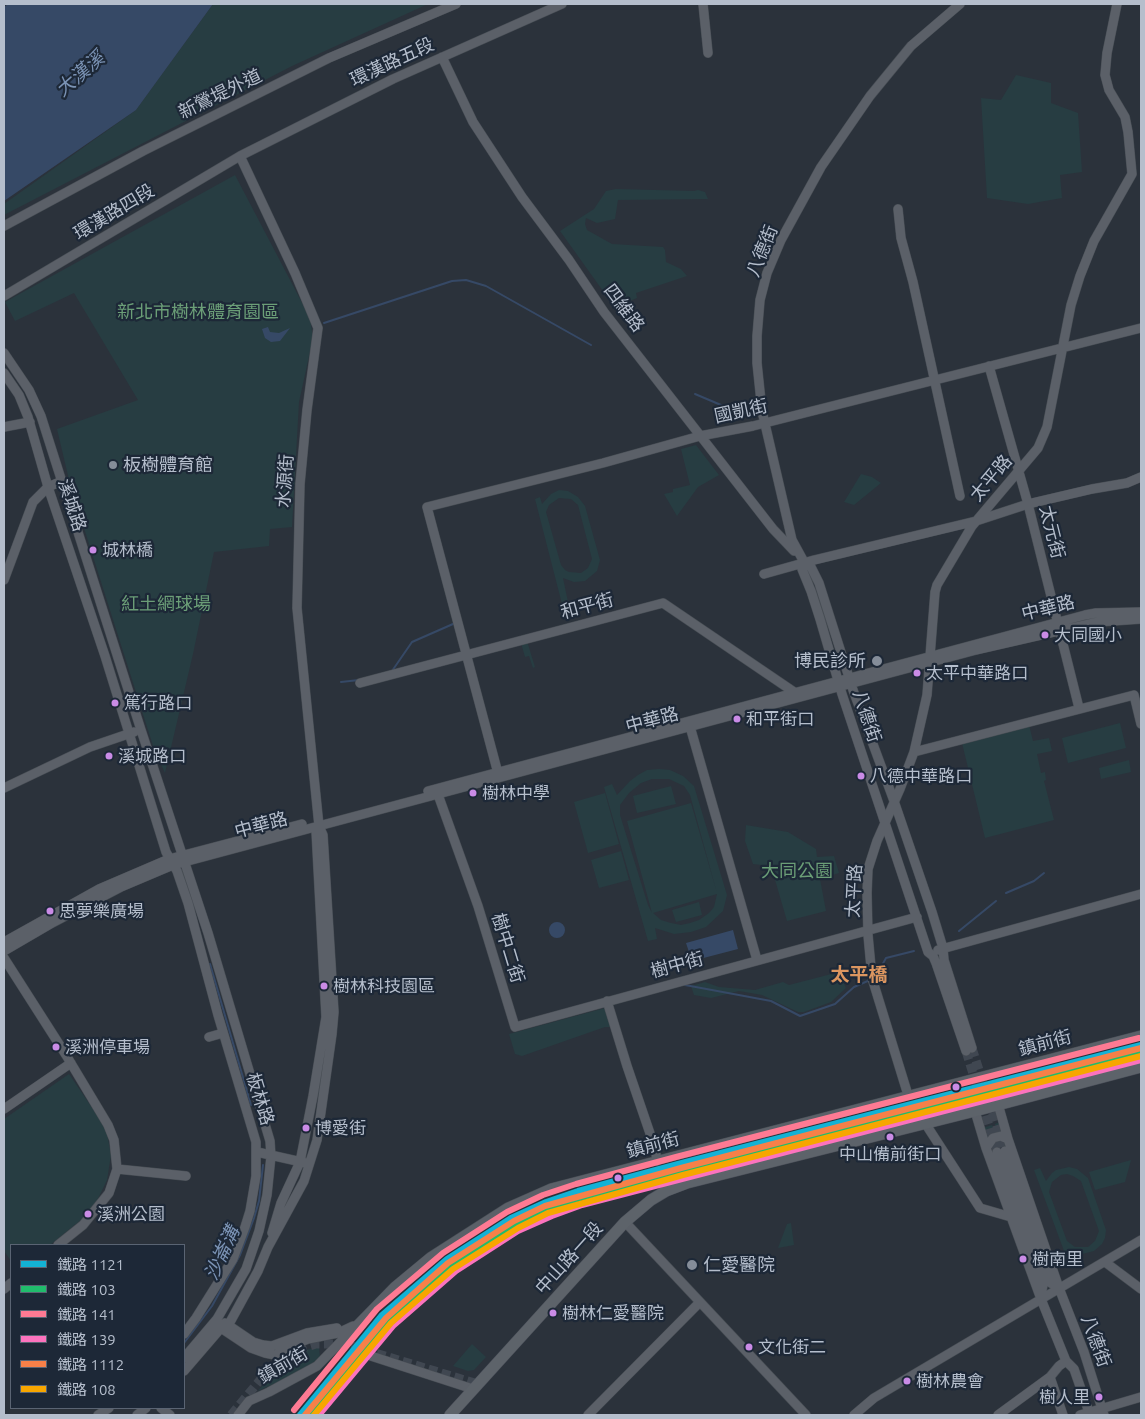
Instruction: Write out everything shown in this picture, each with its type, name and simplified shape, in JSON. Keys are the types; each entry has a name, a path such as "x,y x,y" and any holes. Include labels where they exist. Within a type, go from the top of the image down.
{"main road":[{"name":"中山路一段","path":"450,1415 625,1222 651,1200 666,1191 680,1185 1141,1067"}],"street":[{"name":"新鶯堤外道","path":"4,226 143,151 312,66 456,4"},
{"name":"環漢路五段","path":"240,156 393,79 562,4"},
{"path":"703,4 708,54"},
{"name":"八德街","path":"804,562 802,569 928,952 940,962 943,948 894,801 850,681 820,582 811,567 804,562 792,540 764,422 757,363 757,323 767,274 781,240 821,167 870,96 911,46 960,4"},
{"name":"太平路","path":"908,1096 873,982 867,893 868,869 877,841 914,752 927,695 937,585 976,521 1038,448 1047,428 1071,305 1080,276 1094,241 1132,174 1125,117 1110,90 1105,75 1106,53 1117,4"},
{"name":"四維路","path":"442,57 473,122 495,158 604,312 775,532 804,562"},
{"name":"環漢路四段","path":"4,296 240,156"},
{"name":"水源街","path":"240,156 295,273 318,328 307,410 300,484 297,608 319,823"},
{"path":"898,209 901,238 913,282 960,496"},
{"name":"國凱街","path":"466,655 427,507 603,463 700,436 764,422 1141,328"},
{"name":"溪城路","path":"4,353 29,390 41,416 183,858"},
{"name":"太元街","path":"989,366 1028,504 1079,708"},
{"path":"4,373 19,395 29,419 4,428"},
{"name":"溪城路","path":"29,419 48,487 171,862"},
{"path":"764,574 804,562 976,521 1028,504 1127,483 1141,477"},
{"path":"4,580 33,502 48,487 62,481"},
{"name":"和平街","path":"360,683 663,603 795,695"},
{"name":"中華路","path":"171,862 436,791 559,762 795,695 1059,626 1096,613 1141,612"},
{"name":"中華路","path":"1059,626 1141,619"},
{"path":"466,655 499,775"},
{"path":"914,752 1079,708 1138,695 1141,724"},
{"path":"689,724 757,960"},
{"path":"4,788 90,747 141,730"},
{"name":"樹中二街","path":"436,791 478,906 515,1027 607,1001"},
{"path":"185,1370 225,1326 258,1271 268,1247 281,1203 300,1162 314,1096 326,1017 316,831 319,823"},
{"path":"268,1247 294,1202 310,1164 317,1140 332,1034 334,1012 323,835 319,823"},
{"name":"板林路","path":"183,858 246,1058 270,1141 271,1156"},
{"path":"4,942 99,889 171,862"},
{"path":"4,951 52,923 171,862"},
{"name":"板林路","path":"171,862 188,903 223,1033 256,1142 257,1152 256,1176 250,1211 239,1243 217,1286 185,1333"},
{"path":"928,952 1141,894"},
{"name":"樹中街","path":"607,1001 917,917"},
{"path":"4,958 72,1064 108,1125 114,1140 116,1169 109,1193 93,1214 59,1244"},
{"path":"940,962 969,1049"},
{"path":"607,1001 655,1148 657,1161"},
{"path":"209,1037 223,1033"},
{"name":"鎮前街","path":"238,1415 249,1401 317,1366 395,1286 430,1257 508,1206 550,1188 1141,1035"},
{"path":"4,1109 72,1064"},
{"name":"八德街","path":"998,1104 1008,1139 1059,1288 1084,1352 1103,1412"},
{"name":"八德街","path":"975,1111 986,1148 1041,1299 1066,1361 1074,1369 1090,1414"},
{"path":"925,1123 980,1208 1011,1217"},
{"path":"986,1148 993,1138 1001,1136 1008,1139"},
{"path":"257,1152 310,1164"},
{"path":"1001,1152 1046,1284 1041,1299"},
{"path":"185,1357 217,1319 246,1269 259,1231 267,1195 271,1156"},
{"path":"116,1169 186,1176"},
{"path":"625,1222 806,1415"},
{"path":"854,1415 874,1398 1141,1240"},
{"path":"1105,1262 1141,1289"},
{"path":"1046,1284 1059,1288"},
{"path":"588,1415 700,1302"},
{"path":"217,1319 251,1348 276,1355 290,1346 308,1339 338,1334 357,1324"},
{"path":"225,1326 253,1342 272,1346 307,1333 357,1324"},
{"path":"371,1356 473,1389"},
{"path":"1004,1413 1050,1377 1066,1361"},
{"path":"1050,1377 1063,1415"},
{"path":"1080,1415 1103,1412 1141,1397"}],"green space":[{"path":"213,4 428,4 292,66 4,215 4,204 136,110"},
{"path":"1016,75 1051,83 1051,103 1078,113 1082,172 1060,175 1062,198 1028,204 987,198 981,98 1001,100"},
{"name":"新北市樹林體育園區","path":"235,175 310,318 313,338 299,402 292,527 270,529 269,546 214,552 193,654 165,773 155,752 70,484 57,429 138,400 74,293 15,321 5,302"},
{"path":"616,189 698,190 705,192 708,199 618,200 615,219 597,223 586,218 587,230 612,244 663,247 666,262 681,269 687,276 636,293 637,298 617,306 613,305 560,231 594,209 606,191"},
{"path":"696,445 719,475 698,487 677,516 664,494 673,492 673,489 690,485 681,449"},
{"path":"861,474 872,477 881,483 854,505 844,502"},
{"path":"559,490 568,491 578,497 585,506 600,560 597,571 585,581 574,582 563,578 568,602 562,604 535,499 540,497 542,504 551,494","holes":["559,498 571,499 578,505 592,559 588,568 581,573 569,572 561,565 546,512 549,505"]},
{"path":"527,641 535,667 533,668 529,656 525,657 521,643"},
{"path":"1120,723 1126,748 1068,763 1062,738"},
{"path":"1029,725 1033,741 1049,738 1052,751 1037,754 1041,773 1045,772 1046,780 1044,781 1054,820 985,838 962,743"},
{"path":"1129,760 1131,772 1101,779 1099,768"},
{"path":"647,770 670,770 683,776 694,786 727,895 723,911 706,927 691,932 674,934 655,928 657,939 648,941 604,787 612,784 617,795 630,781","holes":["652,779 669,779 684,786 690,795 717,893 691,803 627,821 652,913 620,815 620,805 629,793 641,783","717,894 714,907 709,913 699,920 690,923 681,925 671,923 661,920 653,913"]},
{"path":"671,786 676,804 637,813 633,796"},
{"path":"605,793 619,844 588,853 574,802"},
{"name":"大同公園","path":"746,825 788,832 816,849 817,857 834,856 839,873 820,879 826,911 787,921 771,866 753,864 745,841"},
{"path":"621,851 629,880 599,888 591,860"},
{"path":"699,902 702,915 676,922 672,910"},
{"path":"839,972 846,988 831,1002 804,1012 798,1012 762,995 739,991 711,998 694,995 691,986 705,982 719,987 755,990 783,982 789,985"},
{"path":"605,1008 611,1027 605,1027 522,1056 515,1054 509,1034"},
{"name":"溪洲公園","path":"69,1074 106,1128 111,1155 107,1180 92,1211 51,1244 10,1244 10,1260 4,1251 4,1119"},
{"path":"1000,1122 1003,1133 985,1138 982,1128 992,1125 996,1129 995,1124"},
{"path":"1131,1160 1125,1182 1095,1190 1089,1172"},
{"path":"1069,1167 1077,1169 1088,1178 1106,1230 1102,1244 1094,1251 1082,1254 1071,1252 1076,1265 1070,1267 1034,1170 1040,1168 1046,1181 1056,1170","holes":["1061,1175 1073,1176 1081,1181 1099,1231 1095,1241 1088,1247 1075,1247 1067,1241 1049,1192 1052,1182"]},
{"path":"791,1223 794,1245 778,1248 787,1224"},
{"path":"472,1344 486,1357 474,1370 468,1371 453,1366"},
{"path":"319,1347 320,1357 311,1364 294,1375 258,1391 275,1370 306,1350"}],"water":[{"name":"大漢溪","path":"8,4 213,4 136,110 4,201 4,7"},
{"path":"268,327 270,332 279,333 290,328 280,341 271,342 265,338 262,329"},
{"path":"557,922 565,930 557,938 549,930"},
{"path":"733,930 738,949 692,961 686,943"}],"waterway":[{"path":"324,323 452,281 466,280 486,286 591,345"},
{"path":"695,394 747,416"},
{"path":"392,671 412,642 453,624"},
{"path":"341,682 359,680"},
{"path":"1006,893 1034,881 1044,873"},
{"path":"959,931 996,901"},
{"path":"875,978 886,958 914,951"},
{"name":"沙崙溝","path":"210,964 251,1105"},
{"path":"685,985 771,1001 800,1016 835,1004 854,987 870,980"},
{"name":"沙崙溝","path":"185,1342 212,1306 240,1255 259,1201 263,1165"}],"tunnel":[{"path":"972,1048 1005,1151"},
{"path":"966,1051 997,1152"},
{"path":"231,1415 270,1368 299,1349 316,1344 352,1346 478,1384"}],"rail line":[{"name":"141","path":"294,1410 377,1309 443,1253 507,1212 543,1195 576,1184 676,1157 1139,1038"},
{"name":"1121","path":"300,1415 382,1315 447,1259 511,1218 546,1202 578,1191 678,1164 1141,1045"},
{"name":"1112","path":"305,1415 386,1318 448,1263 514,1221 545,1206 681,1168 1141,1048"},
{"name":"103","path":"309,1415 387,1320 451,1265 515,1225 549,1209 580,1198 680,1171 1141,1053"},
{"name":"108","path":"314,1415 391,1323 453,1269 518,1228 548,1213 683,1175 1141,1056"},
{"name":"139","path":"319,1415 393,1326 456,1271 518,1231 552,1216 582,1205 1141,1060"}],"place":[{"name":"板樹體育館","path":"113,465"},
{"name":"城林橋","path":"93,550"},
{"name":"大同國小","path":"1045,635"},
{"name":"博民診所","path":"877,661"},
{"name":"太平中華路口","path":"917,673"},
{"name":"篤行路口","path":"115,703"},
{"name":"和平街口","path":"737,719"},
{"name":"溪城路口","path":"109,756"},
{"name":"八德中華路口","path":"861,776"},
{"name":"樹林中學","path":"473,793"},
{"name":"思夢樂廣場","path":"50,911"},
{"name":"樹林科技園區","path":"324,986"},
{"name":"溪洲停車場","path":"56,1047"},
{"name":"博愛街","path":"306,1128"},
{"name":"中山備前街口","path":"890,1137"},
{"name":"溪洲公園","path":"88,1214"},
{"name":"樹南里","path":"1023,1259"},
{"name":"仁愛醫院","path":"692,1265"},
{"name":"樹林仁愛醫院","path":"553,1313"},
{"name":"文化街二","path":"749,1347"},
{"name":"樹林農會","path":"907,1381"},
{"name":"樹人里","path":"1099,1397"}],"district":[{"name":"太平橋","path":"859,975"}],"park label":[{"name":"紅土網球場","path":"166,604"}]}
